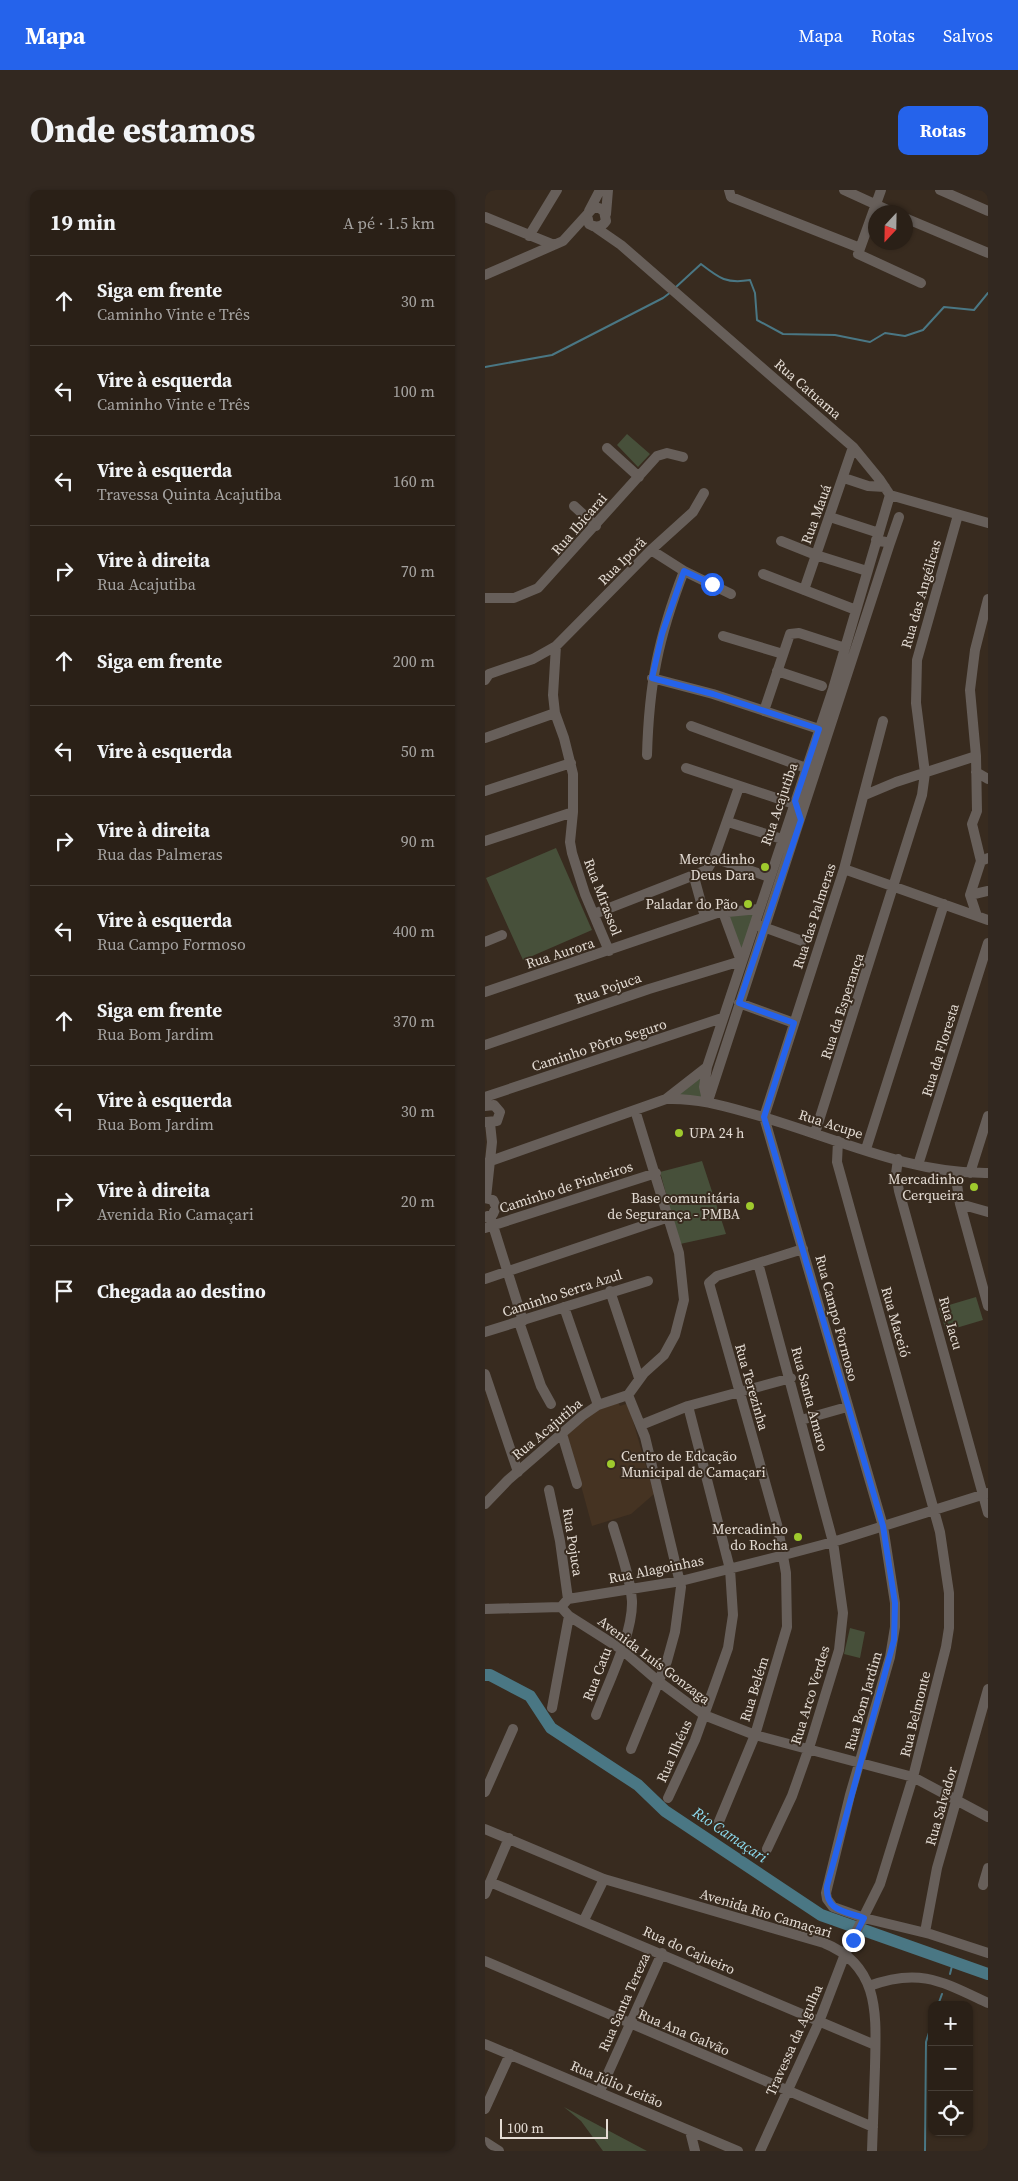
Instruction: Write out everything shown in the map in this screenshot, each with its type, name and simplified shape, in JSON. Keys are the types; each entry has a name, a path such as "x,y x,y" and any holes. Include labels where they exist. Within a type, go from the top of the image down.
{"street":[{"path":"529,236 557,190"},
{"path":"593,226 588,221 588,214 600,190"},
{"path":"485,275 554,245 571,234 604,224 608,190"},
{"path":"844,190 875,205 881,190"},
{"path":"940,190 988,211"},
{"path":"730,194 859,251 921,283"},
{"path":"571,234 593,208 599,208 606,216"},
{"name":"Rua Catuama","path":"606,216 621,245"},
{"path":"485,217 554,245"},
{"path":"913,221 988,253"},
{"path":"859,251 868,225"},
{"name":"Rua Catuama","path":"593,226 621,245 853,447 887,491"},
{"name":"Rua Mauá","path":"804,590 853,447"},
{"path":"607,448 639,477"},
{"name":"Rua Ibicarai","path":"485,598 514,598 532,592 546,582 662,453 673,453 683,457"},
{"path":"843,478 959,514 987,520"},
{"name":"Rua Acajutiba","path":"707,1101 704,1086 707,1067 722,1018 819,729 839,685 846,664 845,648 877,537 887,491"},
{"name":"Rua Iporã","path":"486,674 533,659 556,646 651,550 696,508 703,493"},
{"path":"574,506 595,526"},
{"name":"Rua das Angélicas","path":"895,887 917,814 925,773 916,703 917,660 959,514"},
{"path":"830,516 890,543"},
{"path":"846,664 899,517"},
{"path":"781,541 816,555 867,571"},
{"path":"651,550 684,571 731,594"},
{"path":"647,755 652,678 662,634 684,571"},
{"path":"763,574 856,610"},
{"path":"977,916 970,895 985,859 972,824 977,811 976,756 970,690 975,650 988,599"},
{"path":"764,711 790,634 799,633 845,648"},
{"path":"723,636 783,654"},
{"name":"Rua Mirassol","path":"556,646 553,695 555,713 571,762 573,812 570,842 572,853 609,951"},
{"path":"777,671 822,686"},
{"path":"652,678 692,688 819,729"},
{"path":"707,1101 801,820 839,685"},
{"path":"485,738 555,713"},
{"name":"Rua das Palmeras","path":"764,1117 844,869 883,721"},
{"path":"691,726 806,768"},
{"path":"865,795 976,756"},
{"path":"485,791 571,762"},
{"path":"686,768 794,803 801,820"},
{"path":"976,772 988,779"},
{"path":"594,914 707,870 714,858 728,822 739,786"},
{"path":"485,841 573,812"},
{"path":"728,822 782,839"},
{"path":"714,858 769,876"},
{"path":"844,869 988,920"},
{"path":"693,877 705,917"},
{"name":"Rua da Esperança","path":"815,1133 895,887"},
{"path":"970,895 988,891"},
{"path":"866,1149 944,904"},
{"name":"Rua Aurora","path":"485,992 705,917 723,912 759,909"},
{"path":"723,912 741,961"},
{"path":"754,923 802,941"},
{"path":"485,942 502,935"},
{"name":"Rua da Floresta","path":"918,1165 988,943"},
{"name":"Rua Pojuca","path":"485,1045 649,988 741,961"},
{"path":"739,1003 794,1023"},
{"name":"Caminho Pôrto Seguro","path":"485,1100 722,1018"},
{"path":"487,1162 666,1099 707,1067"},
{"name":"Rua Acupe","path":"666,1099 707,1101 918,1165 955,1172 988,1172"},
{"path":"485,1100 494,1104 500,1112 497,1121 488,1122 492,1142 487,1162 486,1198 493,1200 496,1207 488,1221 507,1271 541,1386 551,1404"},
{"path":"631,1749 667,1661 675,1632 681,1580 658,1484 641,1425 628,1394 639,1378 666,1351 675,1335 683,1307 681,1263 656,1173 635,1110"},
{"path":"969,1173 988,1116"},
{"name":"Rua Campo Formoso","path":"764,1117 883,1526"},
{"name":"Rua Maceió","path":"838,1141 837,1156 841,1178 935,1510"},
{"name":"Rua Iacu","path":"898,1160 896,1174 899,1191 986,1493"},
{"path":"955,1172 960,1204 988,1306"},
{"name":"Caminho de Pinheiros","path":"488,1221 656,1173"},
{"path":"960,1204 988,1212"},
{"path":"485,1279 669,1217"},
{"path":"759,1263 803,1249"},
{"name":"Rua Terezinha","path":"759,1263 717,1276 711,1279 709,1284 784,1555"},
{"name":"Rua Santa Amaro","path":"759,1263 833,1542"},
{"name":"Caminho Serra Azul","path":"485,1332 610,1291 648,1281"},
{"path":"610,1291 639,1378"},
{"path":"564,1306 598,1405"},
{"path":"485,1374 518,1472"},
{"path":"641,1425 688,1406 791,1378"},
{"name":"Rua Acajutiba","path":"485,1504 518,1472 598,1405 628,1394"},
{"name":"Rua Ilhéus","path":"668,1798 704,1715 731,1632 733,1615 730,1568 688,1406"},
{"path":"801,1420 847,1407"},
{"path":"562,1434 577,1484"},
{"name":"Rua Pojuca","path":"549,1490 560,1541 565,1603"},
{"path":"986,1493 988,1513"},
{"name":"Rua Alagoinhas","path":"485,1609 565,1603 630,1588 681,1580 833,1542 986,1493"},
{"name":"Rua Belmonte","path":"862,1921 880,1884 913,1777 946,1647 949,1628 949,1593 935,1510"},
{"name":"Rua Catu","path":"596,1715 621,1649 631,1614 630,1588 613,1526"},
{"name":"Rua Bom Jardim","path":"883,1526 894,1591 895,1627 887,1669 859,1762 826,1893 827,1899 833,1907 862,1921 925,1932 988,1953"},
{"name":"Rua Arco Verdes","path":"767,1849 792,1796 809,1748 834,1667 843,1627 833,1542"},
{"name":"Rua Belém","path":"718,1824 755,1735 787,1627 788,1609 784,1555"},
{"name":"Avenida Luís Gonzaga","path":"565,1603 569,1616 621,1649 658,1681 704,1715 755,1735 913,1777 988,1817"},
{"path":"552,1708 569,1616"},
{"name":"Rua Salvador","path":"925,1932 937,1868 988,1689"},
{"path":"485,1792 513,1729"},
{"name":"Avenida Rio Camaçari","path":"485,1829 605,1879 824,1944 845,1954 869,1986 875,2007 872,2151"},
{"path":"485,1894 509,1838"},
{"path":"983,1886 988,1868"},
{"path":"584,1920 605,1879"},
{"name":"Rua do Cajueiro","path":"490,1882 584,1920 875,2045"},
{"name":"Travessa da Agulha","path":"759,2151 819,2022 845,1954 862,1921"},
{"name":"Rua Santa Tereza","path":"600,2090 661,1953"},
{"name":"Rua Ana Galvão","path":"485,1961 629,2024 873,2126"},
{"path":"869,1986 893,1977 935,1980 988,2003"},
{"name":"Rua Júlio Leitão","path":"485,2044 600,2090 739,2151"},
{"path":"485,2110 510,2054"},
{"path":"690,2131 695,2151"},
{"path":"485,2142 499,2151"}],"shaded area":[{"name":"Centro de Edcação Municipal de Camaçari","path":"618,1402 620,1406 626,1404 629,1407 654,1494 631,1514 592,1526 567,1434 600,1407"}],"green space":[{"path":"627,434 650,454 638,467 617,445"},
{"path":"556,848 592,930 523,960 486,878"},
{"path":"758,909 741,960 723,915"},
{"path":"706,1069 704,1099 671,1098"},
{"path":"702,1161 726,1234 680,1244 660,1172"},
{"path":"976,1297 983,1320 946,1331 939,1308"},
{"path":"850,1628 865,1632 860,1658 844,1654"},
{"path":"564,2107 647,2151 603,2151 581,2121"}],"waterway":[{"path":"676,287 701,264 723,279 735,281 750,280 755,293 757,320 783,334 835,335 870,342 885,333 905,336 923,330 944,307 974,310 988,293"},
{"path":"485,367 552,355 663,298 671,292"},
{"name":"Rio Camaçari","path":"485,1675 490,1675 530,1696 551,1728 638,1785 665,1811 821,1915 988,1974"},
{"path":"950,1974 953,1962"},
{"path":"939,2001 942,1994"},
{"path":"925,2151 926,2042 928,2036"}],"place":[{"name":"Mercadinho Deus Dara","path":"765,867"},
{"name":"Paladar do Pão","path":"748,904"},
{"name":"UPA 24 h","path":"679,1133"},
{"name":"Mercadinho Cerqueira","path":"974,1187"},
{"name":"Base comunitária de Segurança - PMBA","path":"750,1206"},
{"name":"Centro de Edcação Municipal de Camaçari","path":"611,1464"},
{"name":"Mercadinho do Rocha","path":"798,1537"}],"route":[{"path":"712,584 684,571 662,634 652,678 713,694 819,729 795,801 798,805 798,814 801,820 739,1003 794,1023 764,1117 883,1526 894,1591 896,1613 890,1658 859,1762 826,1893 829,1904 833,1907 864,1918 853,1940"}]}
